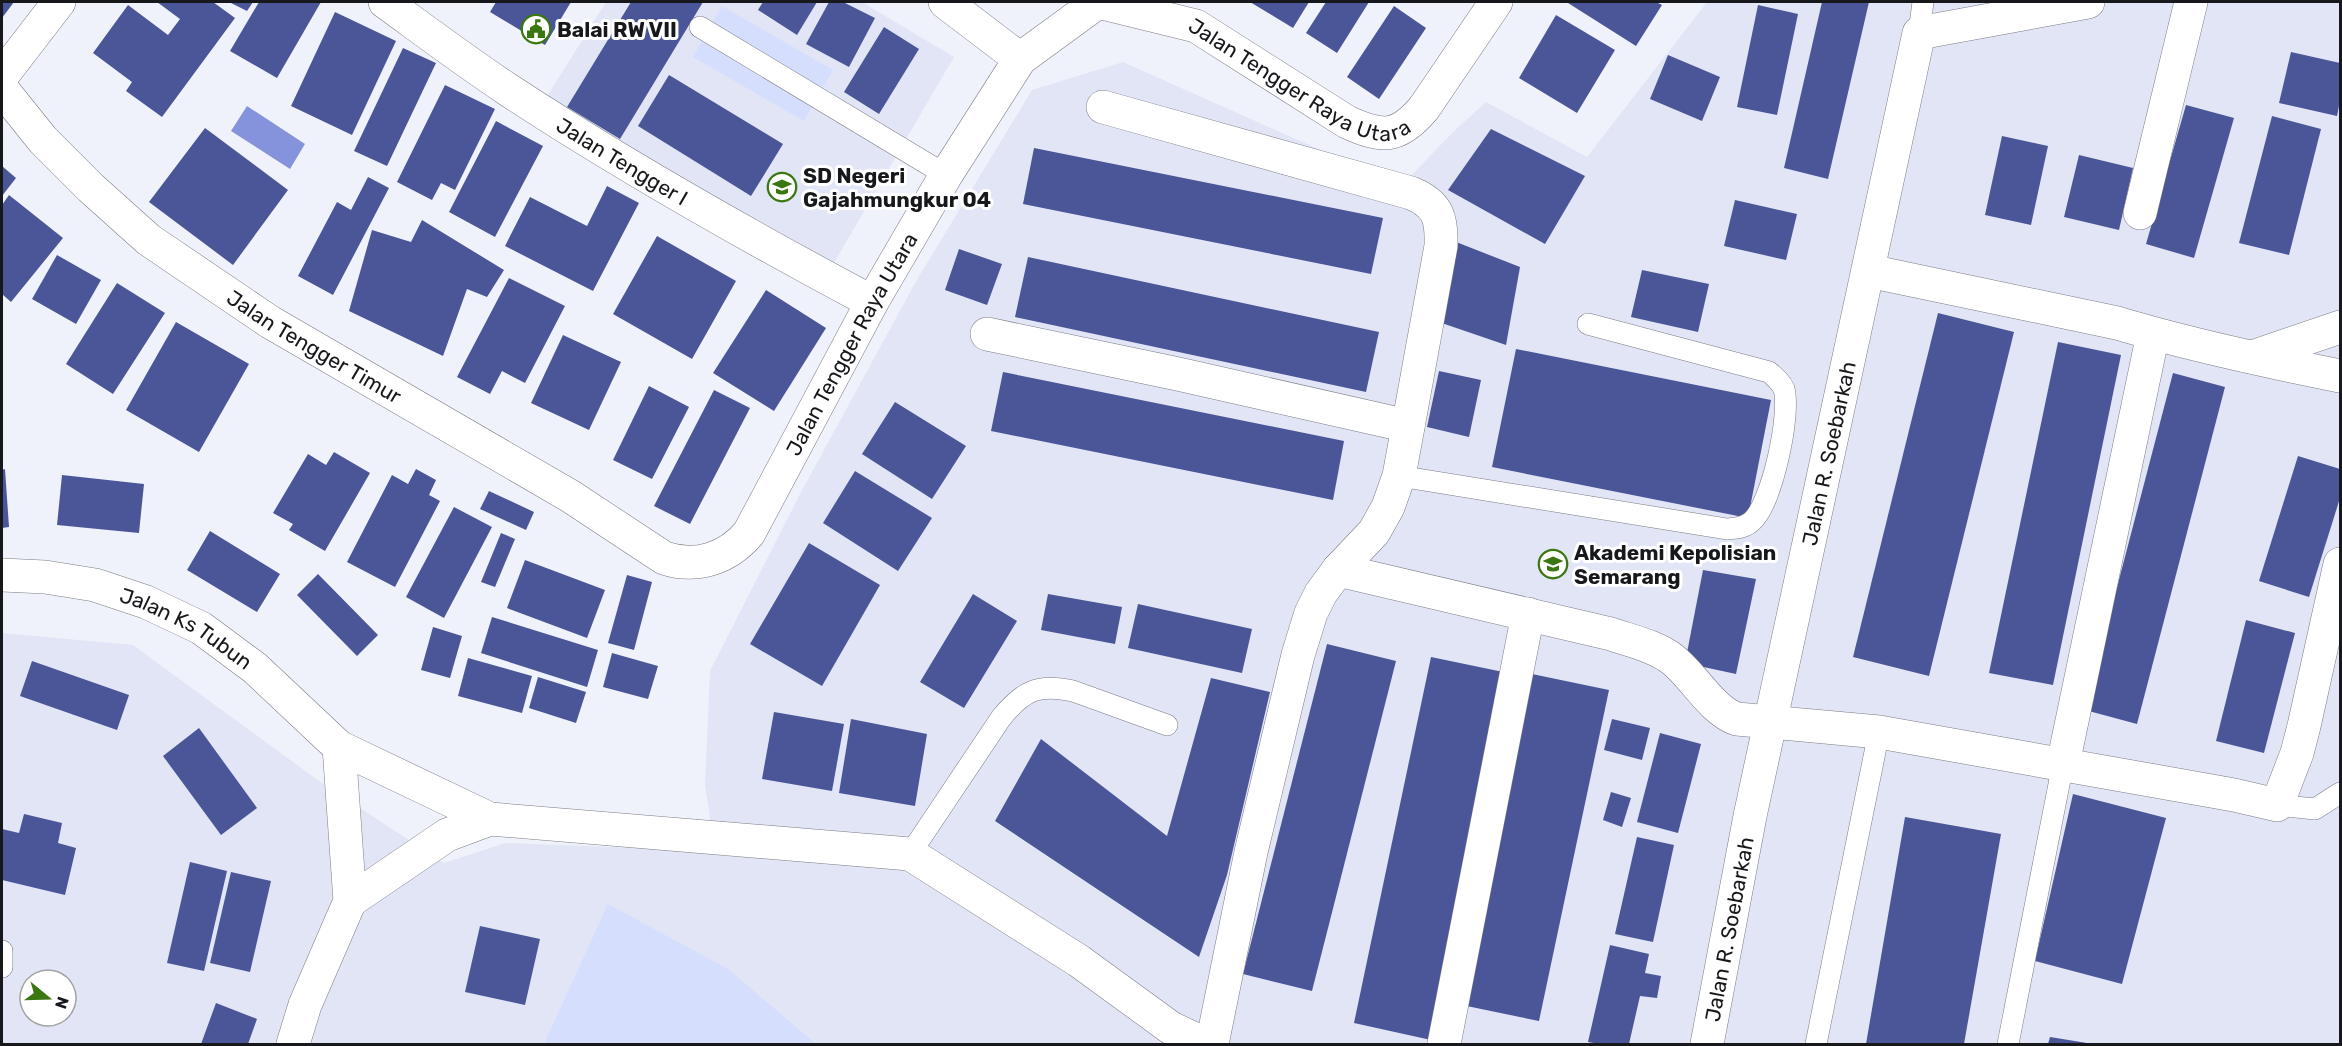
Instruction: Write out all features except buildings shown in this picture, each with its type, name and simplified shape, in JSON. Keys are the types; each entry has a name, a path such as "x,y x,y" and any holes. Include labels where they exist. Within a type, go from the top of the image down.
{"street":[{"path":"2,76 59,2"},
{"name":"Jalan Tengger I","path":"385,2 506,88 560,122 743,232 872,302"},
{"path":"945,2 1020,59"},
{"name":"Jalan Tengger Raya Utara","path":"664,558 683,562 708,561 738,546 750,533 872,302 946,175 1020,59 1098,2 1190,14 1347,122 1364,130 1381,133 1403,129 1424,108 1496,2"},
{"name":"Jalan R. Soebarkah","path":"1707,1044 1750,816 1869,271 1921,17 2088,2"},
{"path":"2140,213 2191,2"},
{"name":"Jalan Tengger Timur","path":"2,89 44,140 91,188 149,240 270,322 570,496 664,558"},
{"path":"1103,107 1411,193 1430,203 1439,220 1441,246 1399,476 1381,522 1338,570 1321,593 1311,613 1298,655 1251,852 1212,1044"},
{"path":"1869,271 2116,323 2251,358 2340,376"},
{"path":"2251,358 2340,327"},
{"path":"987,334 1408,426"},
{"path":"2063,764 2153,334"},
{"path":"1338,570 1611,634 1652,648 1670,657 1724,713 1737,719 1879,732 2234,795 2277,806 2304,726 2340,564"},
{"name":"Jalan Ks Tubun","path":"2,575 45,577 94,585 146,602 201,628 255,668 339,747 490,819 910,854"},
{"path":"1444,1044 1528,614"},
{"path":"292,1044 305,1005 350,901 339,747"},
{"name":"Jalan Ks Tubun","path":"350,901 447,835 490,819"},
{"path":"910,854 1079,961 1168,1036 1205,1044"}],"lane":[{"path":"700,27 946,175"},
{"path":"1399,476 1727,530 1751,523 1761,511 1767,497 1785,417 1783,388 1777,378 1769,372 1588,324"},
{"path":"910,854 1001,718 1028,692 1039,688 1057,687 1167,725"},
{"path":"1816,1044 1879,732"},
{"path":"2008,1044 2063,764"},
{"path":"2277,806 2315,809 2340,793"},
{"path":"2,951 2,967"}],"shaded area":[{"name":"SD Negeri Gajahmungkur 04","path":"606,2 862,2 954,57 831,268 541,106"},
{"name":"Akademi Kepolisian Semarang","path":"1707,2 2340,2 2340,1044 2,1044 2,633 133,645 319,781 444,863 505,843 715,851 705,785 710,671 800,494 915,283 1032,90 1123,62 1401,186 1453,132 1486,102 1587,157"},
{"path":"722,6 833,70 804,121 693,57"},
{"path":"608,904 728,969 816,1044 544,1044"}],"water":[{"path":"247,106 305,144 290,169 231,131"}],"place":[{"name":"Balai RW VII","path":"536,29"},
{"name":"SD Negeri Gajahmungkur 04","path":"782,187"},
{"name":"Akademi Kepolisian Semarang","path":"1553,564"}]}
